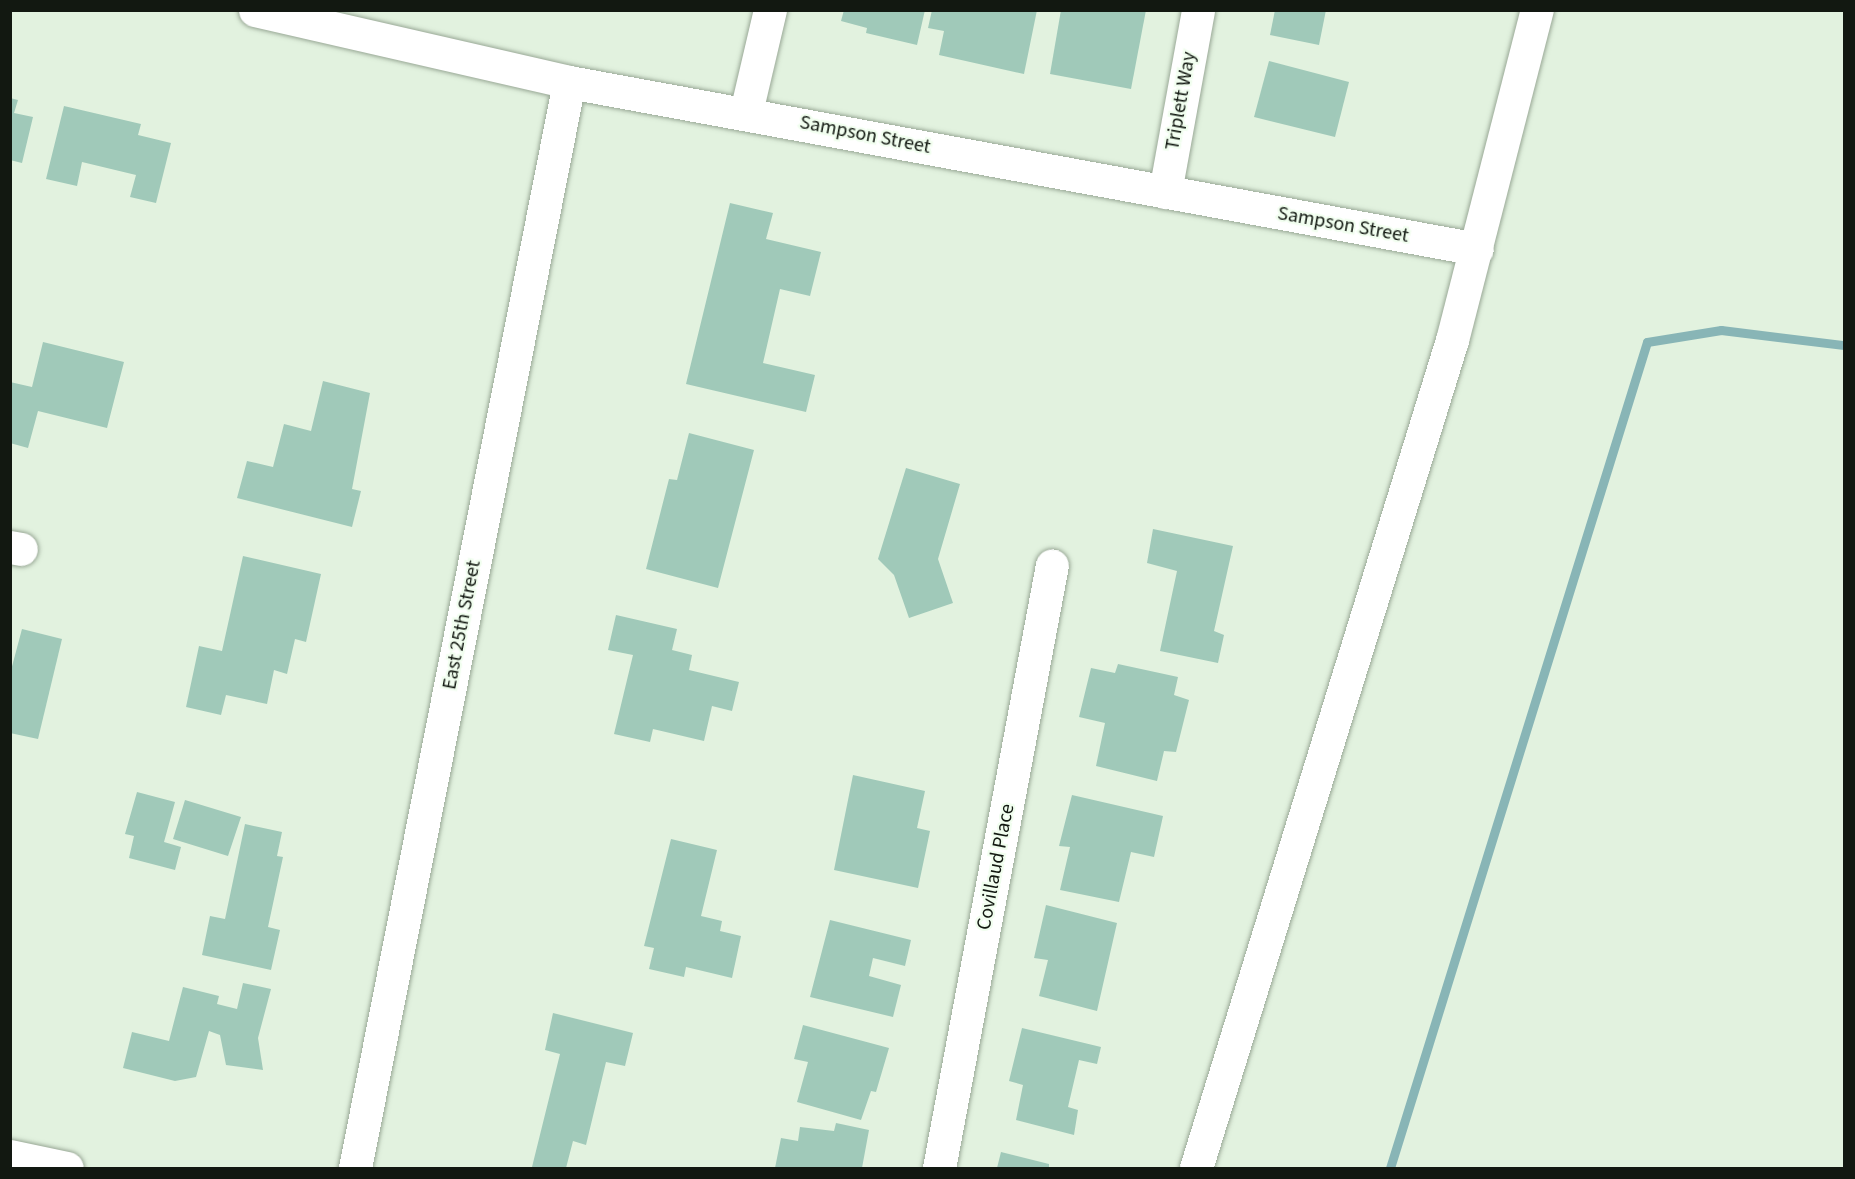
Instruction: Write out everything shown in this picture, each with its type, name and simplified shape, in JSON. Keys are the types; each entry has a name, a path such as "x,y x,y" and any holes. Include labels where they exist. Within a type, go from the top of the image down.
{"street":[{"name":"Sampson Street","path":"255,10 323,17 569,82 746,112 1477,249"},
{"path":"746,112 770,10"},
{"name":"Triplett Way","path":"1165,192 1198,10"},
{"path":"1196,1168 1379,584 1477,249 1537,10"},
{"name":"East 25th Street","path":"355,1168 569,82"},
{"name":"Covillaud Place","path":"939,1168 1053,565"},
{"path":"10,1156 67,1168"}],"building":[{"path":"844,10 925,10 917,45 866,33 867,28 841,21"},
{"path":"932,10 1037,10 1024,74 939,55 944,31 928,28"},
{"path":"1061,10 1146,10 1131,89 1050,74"},
{"path":"1275,10 1326,10 1319,45 1270,35"},
{"path":"1269,61 1349,82 1335,137 1254,117"},
{"path":"10,98 18,100 14,113 33,117 22,163 10,160"},
{"path":"64,106 141,124 138,135 171,143 156,203 130,197 136,175 82,162 77,186 46,179"},
{"path":"730,203 773,213 766,239 821,252 810,296 780,289 763,363 815,375 806,412 686,384"},
{"path":"43,342 124,362 107,428 38,411 28,448 10,443 10,382 32,387"},
{"path":"323,381 370,393 352,489 361,491 352,527 237,498 247,461 273,467 284,424 311,431"},
{"path":"689,433 754,450 718,588 646,569 669,479 677,480"},
{"path":"906,468 960,484 938,559 953,603 909,618 894,575 878,559"},
{"path":"1153,529 1233,546 1214,631 1224,635 1218,663 1160,651 1177,571 1147,563"},
{"path":"243,556 321,574 306,642 295,639 287,674 274,670 267,704 226,695 221,715 186,707 199,646 222,651"},
{"path":"616,615 677,629 672,650 692,655 689,670 739,682 732,711 712,706 704,741 653,729 650,742 614,734 633,655 608,650"},
{"path":"22,629 62,639 38,739 10,733 10,674"},
{"path":"1118,664 1178,677 1174,695 1189,700 1176,752 1164,751 1157,781 1096,766 1105,723 1079,717 1091,668 1115,673"},
{"path":"853,775 925,791 917,828 930,831 918,888 834,870"},
{"path":"137,792 175,802 164,842 181,847 175,870 129,858 134,836 125,834"},
{"path":"1072,795 1163,816 1154,857 1131,852 1119,902 1060,890 1070,847 1059,846"},
{"path":"185,800 241,817 228,856 173,839"},
{"path":"245,824 282,832 277,856 283,857 268,927 280,930 271,970 202,955 210,916 225,919"},
{"path":"671,839 717,850 701,916 722,921 720,931 741,936 732,978 686,967 684,977 649,969 654,948 644,946"},
{"path":"1046,905 1117,923 1097,1011 1039,996 1048,960 1034,958"},
{"path":"830,920 911,940 905,966 873,958 869,976 901,985 893,1017 810,997"},
{"path":"243,983 271,989 258,1038 263,1070 226,1065 220,1035 209,1031 196,1077 175,1081 123,1068 132,1032 169,1041 183,987 219,996 217,1004 237,1009"},
{"path":"553,1013 633,1033 625,1066 606,1062 586,1145 573,1141 566,1168 539,1168 532,1167 560,1054 545,1050"},
{"path":"803,1025 889,1048 876,1092 871,1091 861,1120 797,1102 808,1062 794,1059"},
{"path":"1022,1028 1101,1047 1097,1064 1079,1060 1068,1107 1078,1110 1074,1135 1016,1120 1023,1085 1009,1081"},
{"path":"836,1123 869,1130 862,1168 775,1168 781,1138 798,1141 800,1127 834,1131"},
{"path":"1001,1152 1049,1164 1049,1168 997,1168"}],"waterway":[{"path":"1390,1168 1647,342 1721,330 1844,345"}]}
